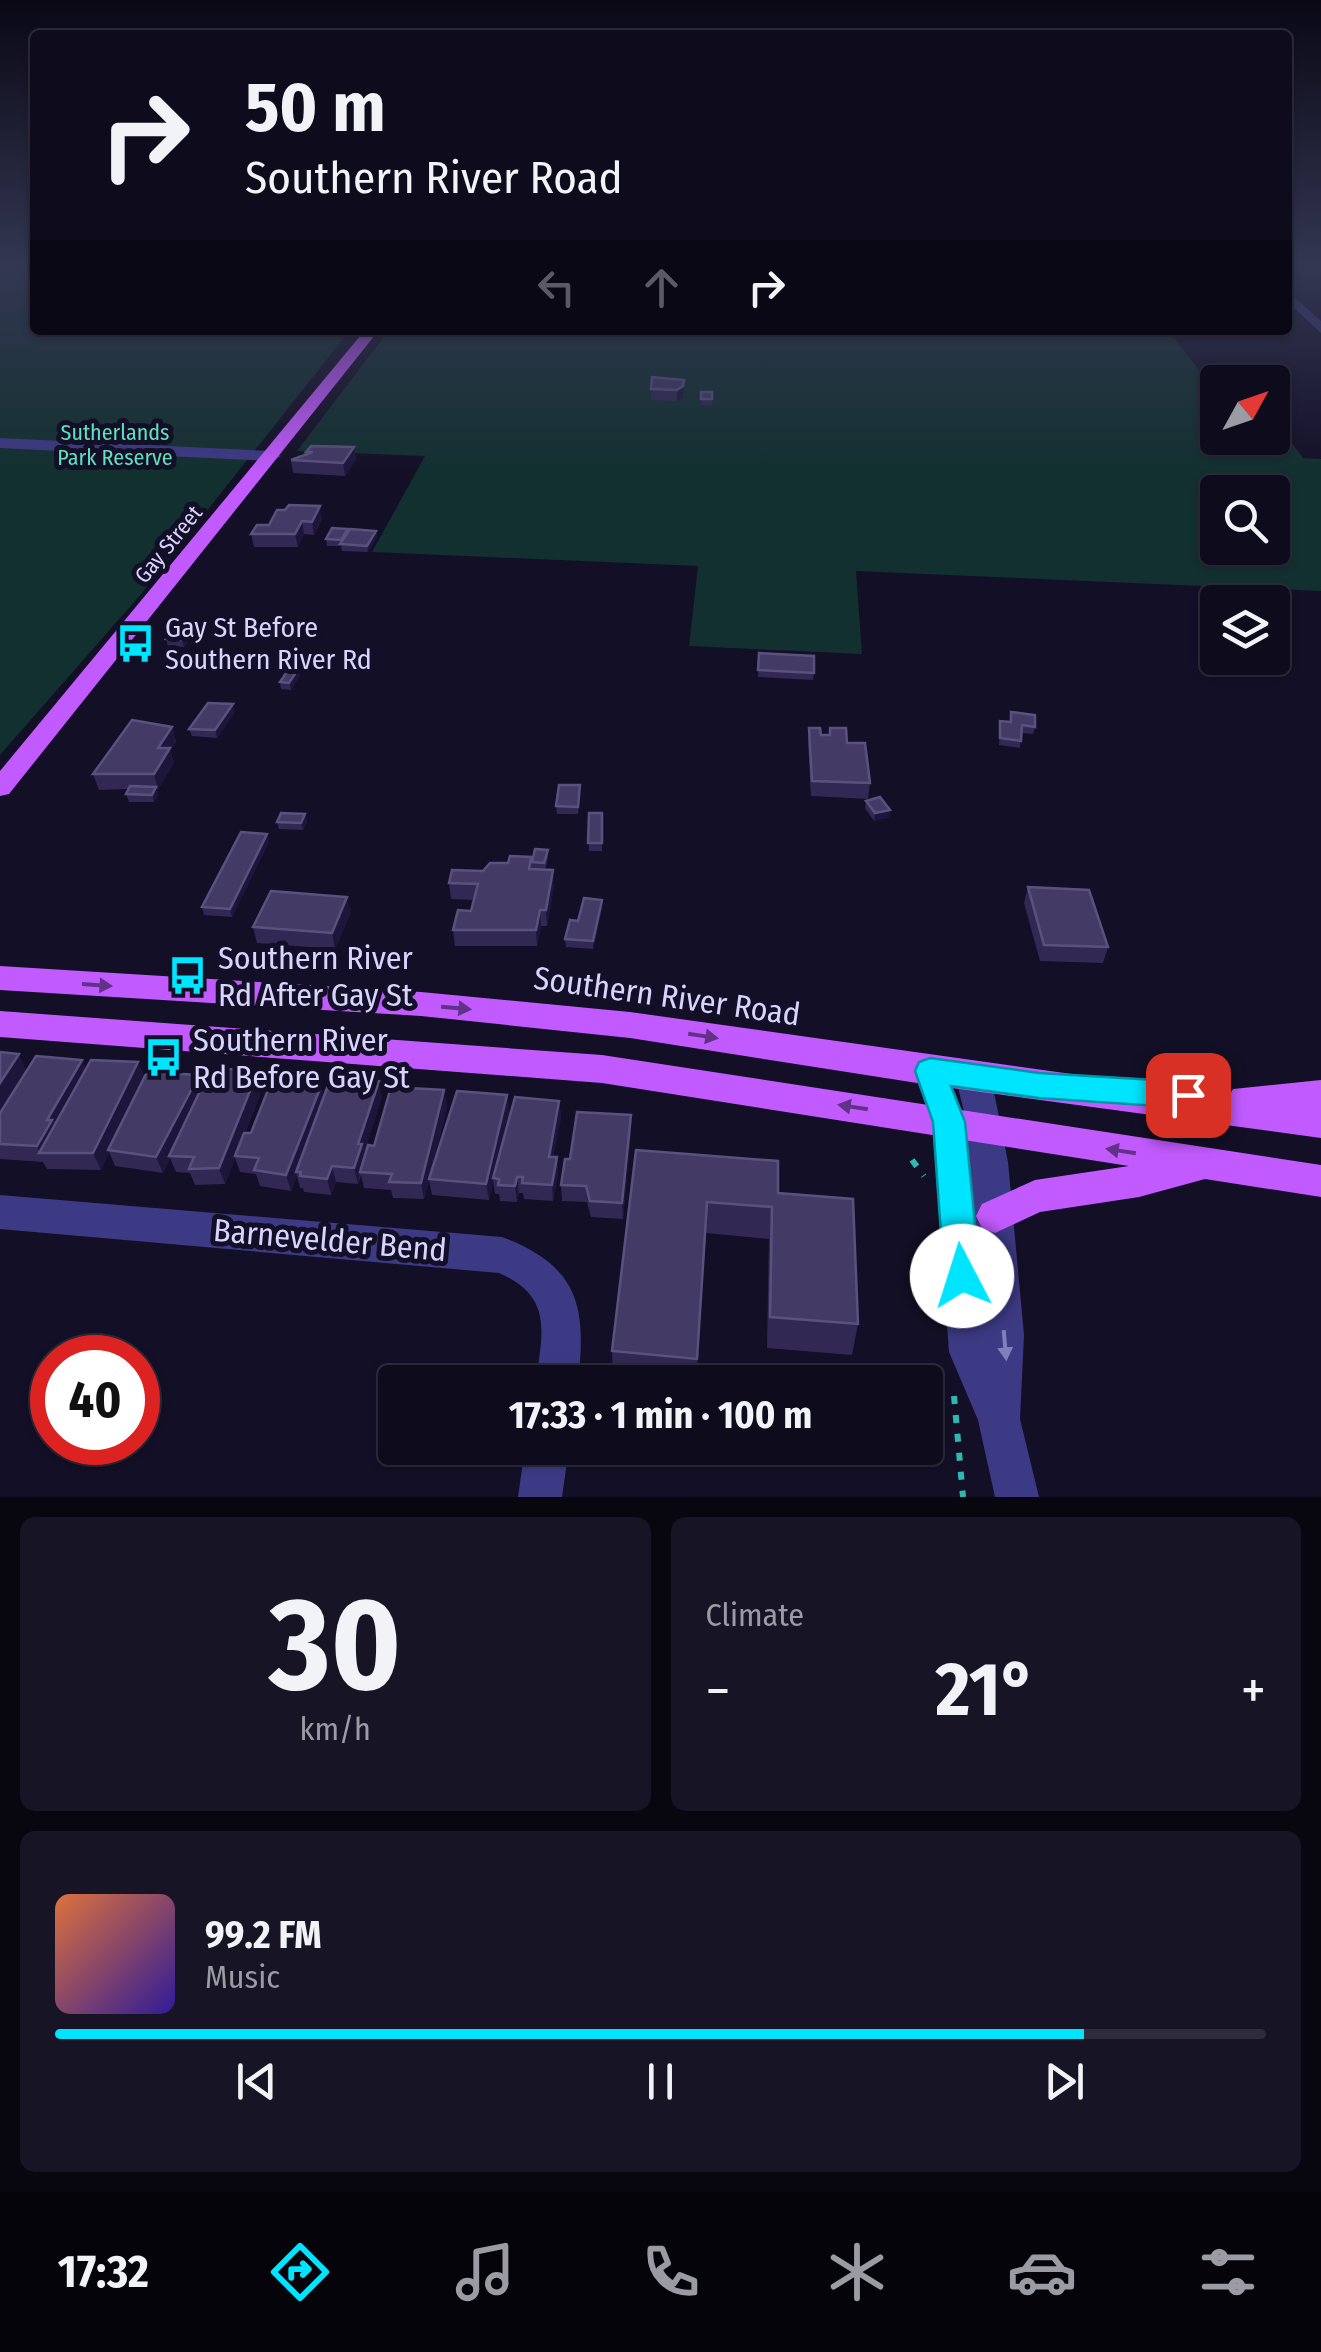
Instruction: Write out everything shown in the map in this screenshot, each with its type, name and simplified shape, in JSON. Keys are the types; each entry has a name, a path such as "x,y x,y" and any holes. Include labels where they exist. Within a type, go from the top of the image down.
{"main road":[{"name":"Gay Street","path":"0,788 367,336"},
{"name":"Southern River Road","path":"0,978 421,1004 630,1024 930,1071 1321,1123"},
{"path":"3,1026 602,1068 1321,1181"},
{"path":"1076,1088 1263,1100 1321,1094"},
{"path":"995,1216 1034,1196 1140,1180 1203,1165"}],"street":[{"path":"0,444 272,456"},
{"path":"930,1071 949,1122 969,1352 999,1420 1017,1497"},
{"path":"972,1075 988,1129 1007,1364 999,1420"},
{"name":"Barnevelder Bend","path":"0,1212 502,1254 539,1272 565,1317 559,1365"},
{"path":"540,1497 545,1465"}],"green space":[{"name":"Sutherlands Park Reserve","path":"0,336 345,336 142,593 0,755"},
{"path":"385,336 1173,336 1200,371 1200,455 1290,455 1290,441 1303,458 1321,459 1321,591 1290,590 1290,585 1200,586 856,571 862,654 689,646 698,566 372,552 425,456 297,451"}],"building":[{"path":"652,377 684,380 683,386 677,390 651,389"},
{"path":"701,392 712,392 712,399 701,399"},
{"path":"311,446 354,447 343,463 291,460 313,452 306,452"},
{"path":"289,505 320,506 312,522 302,521 295,534 251,534 257,525 269,525 277,510 285,510"},
{"path":"332,528 348,529 341,540 326,539"},
{"path":"350,529 376,531 367,546 340,544"},
{"path":"174,629 190,630 182,640 166,639"},
{"path":"759,653 814,656 814,673 758,670"},
{"path":"290,667 299,668 289,683 280,682"},
{"path":"208,703 233,704 215,730 189,729"},
{"path":"1011,712 1035,715 1035,727 1022,725 1021,741 1000,738 1000,721 1011,722"},
{"path":"132,720 172,727 158,748 170,748 154,774 93,774"},
{"path":"809,728 820,728 821,735 830,735 830,728 846,728 847,743 865,743 870,783 812,781"},
{"path":"559,785 580,785 578,807 556,806"},
{"path":"130,786 156,787 152,795 126,794"},
{"path":"880,797 890,810 875,813 866,801"},
{"path":"281,813 305,814 301,823 277,822"},
{"path":"589,813 602,813 602,843 588,843"},
{"path":"241,832 267,834 230,909 202,907"},
{"path":"535,849 548,850 544,863 532,862"},
{"path":"510,856 531,857 529,869 553,870 546,910 540,910 536,930 453,930 458,910 471,911 478,884 449,883 452,870 483,871 490,863 508,863"},
{"path":"1028,887 1089,890 1108,947 1044,945"},
{"path":"271,891 347,897 332,933 253,927"},
{"path":"584,898 602,900 593,941 565,939 570,920 578,921"},
{"path":"0,1052 19,1054 0,1083"},
{"path":"36,1056 82,1060 47,1120 52,1120 37,1146 0,1144 0,1113"},
{"path":"91,1060 138,1062 93,1153 39,1153"},
{"path":"211,1068 258,1071 219,1168 189,1169 194,1157 169,1156"},
{"path":"147,1072 199,1075 156,1157 108,1150"},
{"path":"331,1077 379,1081 358,1144 362,1144 354,1168 332,1166 327,1179 300,1176 301,1172 296,1172"},
{"path":"271,1082 321,1086 286,1175 254,1170 259,1158 235,1156 244,1133 251,1133"},
{"path":"391,1087 444,1090 421,1183 389,1182 392,1174 360,1172 368,1145 374,1146"},
{"path":"457,1091 507,1095 486,1184 429,1179"},
{"path":"515,1097 559,1101 549,1157 557,1157 552,1185 522,1183 523,1177 517,1177 515,1186 498,1185 499,1179 493,1178"},
{"path":"577,1112 631,1115 622,1203 590,1201 586,1186 561,1185 565,1159 570,1159"},
{"path":"636,1150 778,1161 778,1193 853,1199 858,1324 770,1317 772,1207 707,1202 697,1359 612,1351"}],"place":[{"name":"Gay St Before Southern River Rd","path":"135,643"},
{"name":"Southern River Rd After Gay St","path":"188,976"},
{"name":"Southern River Rd Before Gay St","path":"163,1058"}],"route":[{"path":"962,1276 949,1122 930,1071 1039,1085 1188,1095"}]}
